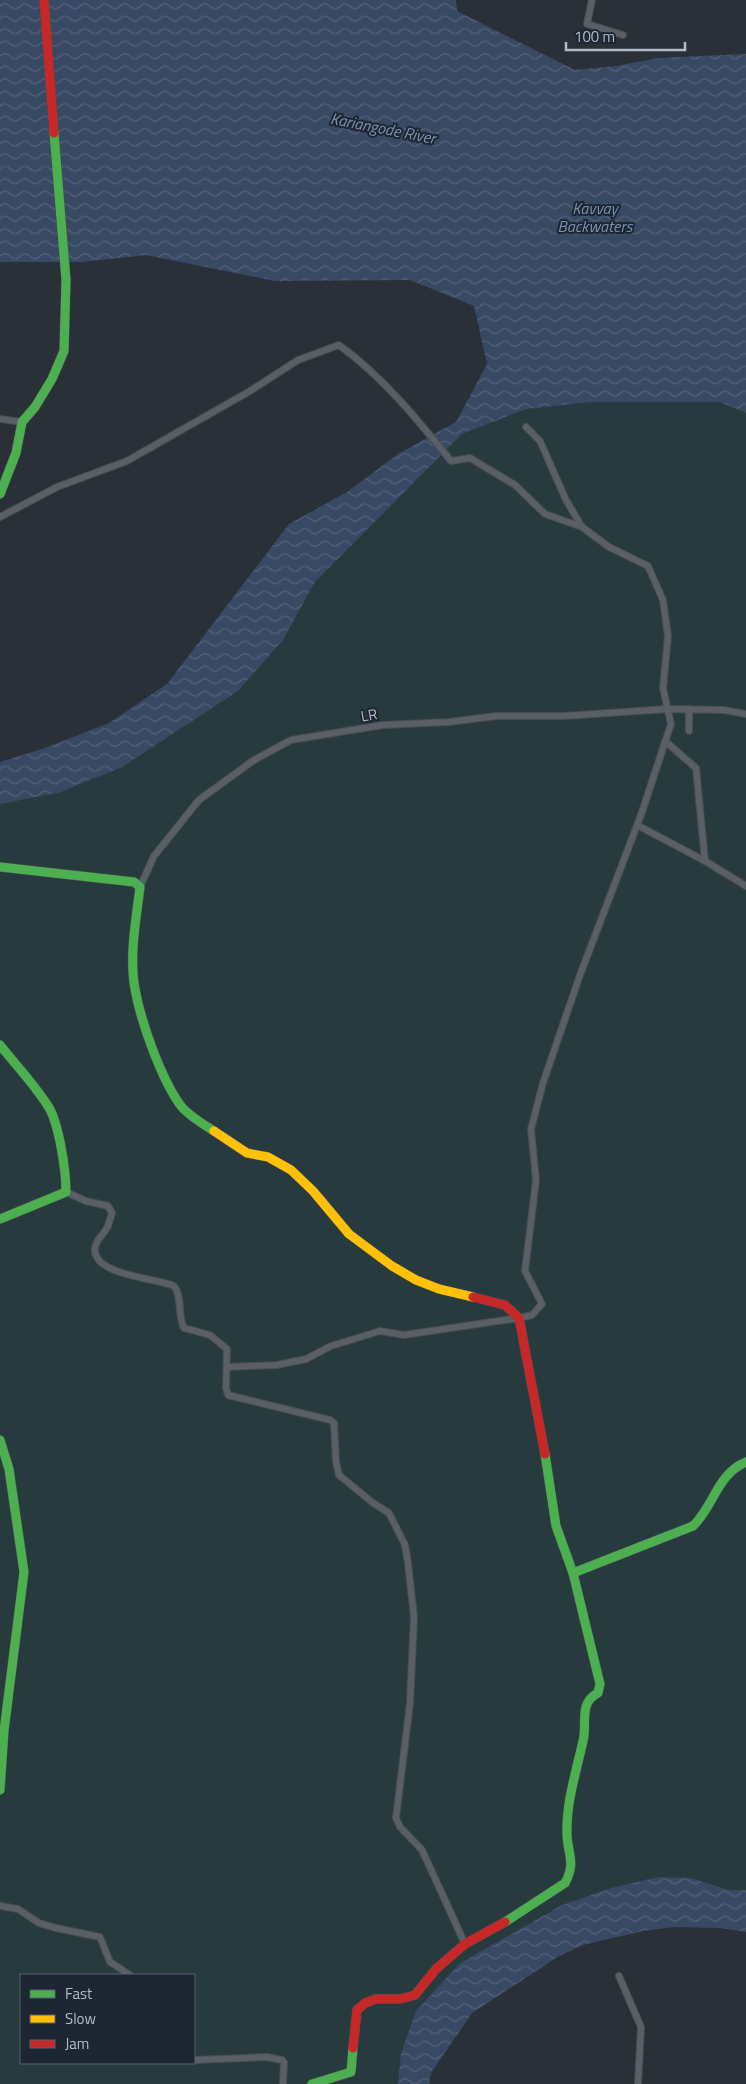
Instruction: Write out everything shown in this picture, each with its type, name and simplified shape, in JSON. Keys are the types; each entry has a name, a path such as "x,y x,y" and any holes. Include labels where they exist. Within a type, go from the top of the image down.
{"street":[{"path":"0,494 16,453 22,422 52,379 64,351 66,280 44,0"},
{"path":"592,0 587,24 623,35"},
{"path":"0,517 57,487 127,461 250,391 298,360 339,345 358,359 407,407 451,461 470,458 514,485 545,514 582,527 609,548 648,566 663,600 668,636 664,688 671,724 637,825 580,975 543,1083 532,1130 536,1180 525,1270 542,1304 532,1315 519,1318 404,1335 380,1331 331,1346 306,1359 277,1365 228,1367"},
{"path":"0,419 22,422"},
{"path":"526,426 540,441 566,500 582,527"},
{"name":"LR","path":"140,887 154,856 199,800 254,760 290,740 383,725 448,722 496,716 564,716 668,709 724,710 746,714"},
{"path":"689,709 689,731"},
{"path":"665,741 696,768 705,861"},
{"path":"637,825 705,861 746,886"},
{"path":"0,867 102,877 134,882 140,887 134,942 135,990 154,1052 166,1081 182,1107 199,1122 247,1153 268,1157 292,1170 313,1191 349,1234 392,1266 416,1280 439,1289 505,1305 519,1318 526,1364 537,1404 556,1526 573,1573 600,1684 598,1693 591,1697 586,1706 584,1739 570,1791 567,1836 572,1858 570,1874 565,1883 550,1894 496,1928 465,1944 436,1970 415,1995 400,1999 376,1999 364,2003 357,2010 351,2072 347,2075 312,2084"},
{"path":"0,1044 49,1107 65,1169 66,1192"},
{"path":"0,1219 66,1192 86,1201 108,1206 112,1213 106,1230 97,1240 95,1250 102,1263 123,1273 174,1286 179,1292 180,1320 184,1328 210,1335 227,1349 226,1388 228,1395 330,1420 334,1423 336,1462 339,1474 373,1503 389,1513 405,1545 414,1617 410,1703 396,1818 400,1827 422,1850 465,1944"},
{"path":"0,1440 10,1477 24,1572 4,1731 0,1790"},
{"path":"573,1573 693,1526 702,1520 724,1478 735,1467 746,1462"},
{"path":"0,1906 18,1909 39,1923 100,1937 110,1962 128,1974"},
{"path":"619,1976 641,2026 638,2084"},
{"path":"195,2060 267,2057 282,2060 284,2062 283,2084"}],"green space":[{"path":"591,402 720,402 746,413 746,1890 729,1890 691,1878 658,1877 611,1888 562,1905 533,1923 399,2077 398,2084 0,2084 0,804 58,793 283,640 315,582 462,434 526,409"}],"water":[{"name":"Kavvay Backwaters","path":"0,0 456,0 457,11 575,70 616,66 658,58 746,54 746,413 720,402 591,402 526,409 462,434 315,582 283,640 238,691 122,767 58,793 0,804 0,762 45,748 109,723 167,684 289,524 347,492 398,454 456,422 487,364 474,306 410,280 275,281 146,255 82,262 0,262"},
{"path":"658,1877 691,1878 729,1890 746,1890 746,1932 721,1928 673,1927 643,1931 583,1945 559,1956 472,2013 431,2073 429,2084 398,2084 401,2053 416,2011 459,1964 562,1905 611,1888"}],"traffic: fast":[{"path":"0,494 16,453 22,422 35,407 52,379 64,351 66,280 54,133"},
{"path":"0,867 134,882 140,887 134,938 133,976 142,1017 159,1066 174,1095 188,1113 214,1131"},
{"path":"0,1045 37,1090 52,1114 61,1148 66,1192 0,1219"},
{"path":"0,1440 9,1469 24,1572 4,1731 0,1790"},
{"path":"505,1922 565,1883 568,1876 571,1864 567,1835 570,1799 584,1737 586,1707 590,1698 598,1693 600,1684 573,1573 556,1526 545,1454"},
{"path":"573,1573 693,1526 728,1474 746,1462"},
{"path":"312,2084 351,2072 353,2048"}],"traffic: slow":[{"path":"214,1131 247,1153 268,1157 291,1170 313,1191 349,1234 392,1266 416,1280 439,1289 473,1297"}],"traffic: jam":[{"path":"44,0 54,133"},
{"path":"473,1297 505,1305 519,1318 545,1454"},
{"path":"353,2048 357,2010 365,2003 376,1999 400,1999 415,1995 436,1969 465,1944 505,1922"}],"water label":[{"name":"Kariangode River","path":"383,128"}]}
